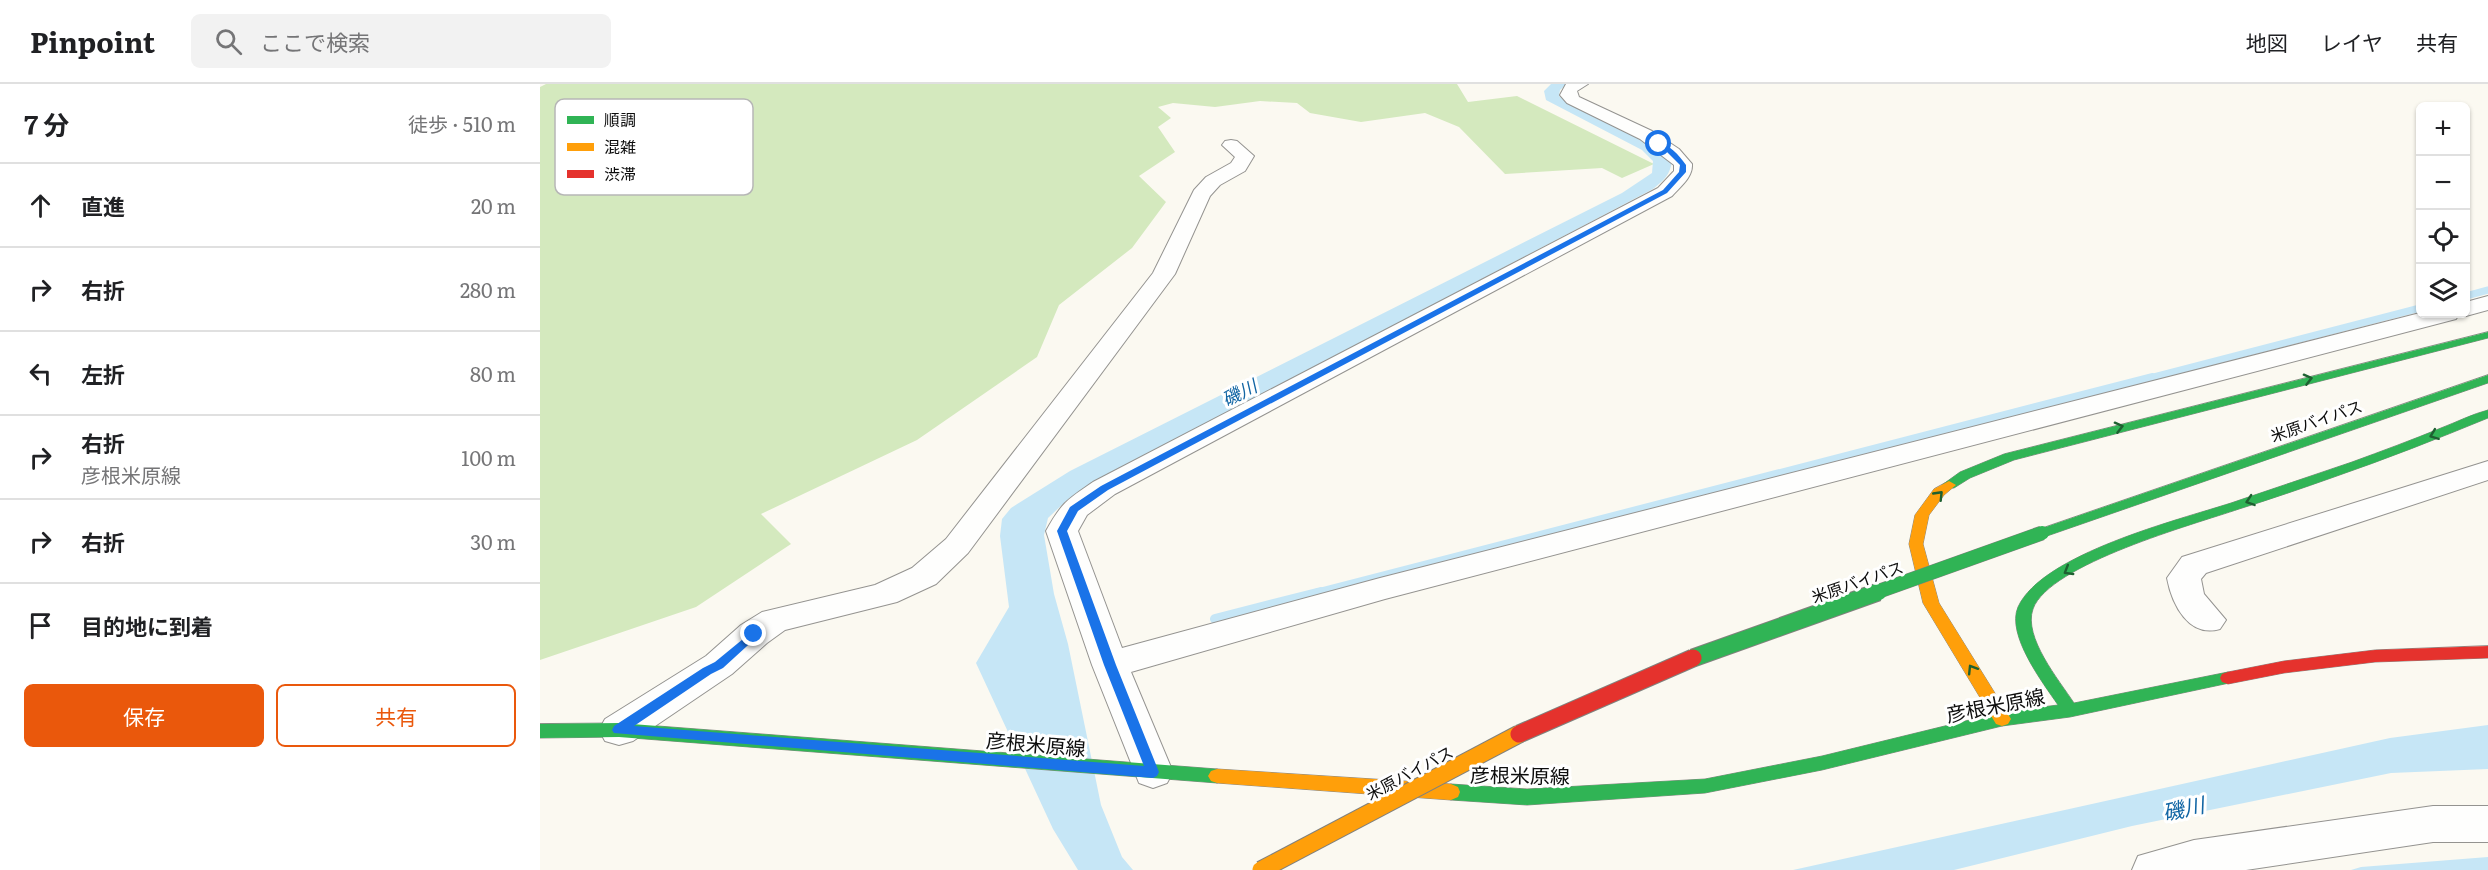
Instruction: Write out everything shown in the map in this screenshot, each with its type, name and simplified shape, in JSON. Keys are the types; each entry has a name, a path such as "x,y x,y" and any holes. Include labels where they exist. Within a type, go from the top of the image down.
{"main road":[{"path":"2002,719 1931,603 1916,544 1922,515 1939,492 1965,475 2008,457 2488,335"},
{"name":"米原バイパス","path":"1261,870 1505,740 1715,649 2488,380"},
{"path":"2070,710 2044,670 2025,632 2024,611 2042,588 2071,568 2110,550 2330,474 2488,414"},
{"name":"彦根米原線","path":"540,730 619,730 1116,770 1527,797 1705,786 1822,763 2002,719 2070,710 2284,666 2375,656 2488,652"}],"street":[{"path":"1153,772 1110,665 1062,531 1074,509 1125,477 1665,192 1683,172 1683,165 1674,154 1659,144 1573,100 1568,95 1570,88 1580,84"},
{"path":"619,730 719,665 754,634 774,621 885,594 924,576 957,546 1164,274 1201,194 1213,181 1243,162 1245,156 1231,145"},
{"path":"2470,308 2488,303"},
{"path":"1110,665 1391,586 2431,318"},
{"path":"2208,620 2188,597 2184,578 2194,565 2488,470"},
{"path":"2154,870 2194,859 2433,824 2488,824"}],"green space":[{"path":"546,84 1457,84 1468,102 1517,96 1654,164 1622,178 1602,168 1505,174 1459,127 1425,113 1361,122 1310,113 1297,103 1260,101 1215,107 1173,103 1158,107 1171,118 1158,127 1175,152 1139,176 1166,202 1132,248 1059,305 1037,357 917,440 761,514 791,544 696,607 540,660 540,87"}],"water":[{"name":"磯川","path":"1551,84 1567,84 1560,90 1559,96 1564,100 1650,143 1672,161 1666,177 1653,189 1083,489 1048,518 1044,535 1054,594 1068,644 1101,805 1122,857 1133,870 1078,870 1053,829 976,663 1009,607 1000,536 1002,519 1011,508 1070,471 1622,193 1652,173 1653,161 1642,150 1546,100 1544,91"},
{"name":"磯川","path":"2488,725 2488,769 2391,773 2132,826 1954,870 1793,870 2390,738"},
{"path":"2488,857 2488,870 2351,870 2361,867"}],"waterway":[{"path":"2470,295 2488,290"},
{"path":"2146,379 2416,309"},
{"path":"1315,593 2152,377"},
{"path":"1215,619 1321,592"}],"traffic: fast":[{"path":"1949,485 1965,475 2009,457 2488,335"},
{"path":"2042,533 2488,379"},
{"path":"2070,710 2032,650 2024,625 2024,613 2031,599 2052,580 2092,557 2132,540 2331,474 2488,414"},
{"path":"1693,658 2042,533"},
{"path":"1451,792 1527,797 1705,786 1822,763 2002,719 2070,710 2228,678"},
{"path":"540,731 619,730 1217,776"}],"traffic: slow":[{"path":"1949,485 1939,492 1922,515 1916,544 1931,603 2002,719"},
{"path":"1261,870 1519,734"},
{"path":"1217,776 1451,792"}],"traffic: jam":[{"path":"2228,678 2284,667 2375,656 2488,652"},
{"path":"1519,734 1693,658"}],"route":[{"path":"754,634 719,665 619,730 1153,772 1110,665 1062,531 1074,509 1104,488 1665,192 1683,172 1683,165 1674,154 1659,144"}]}
